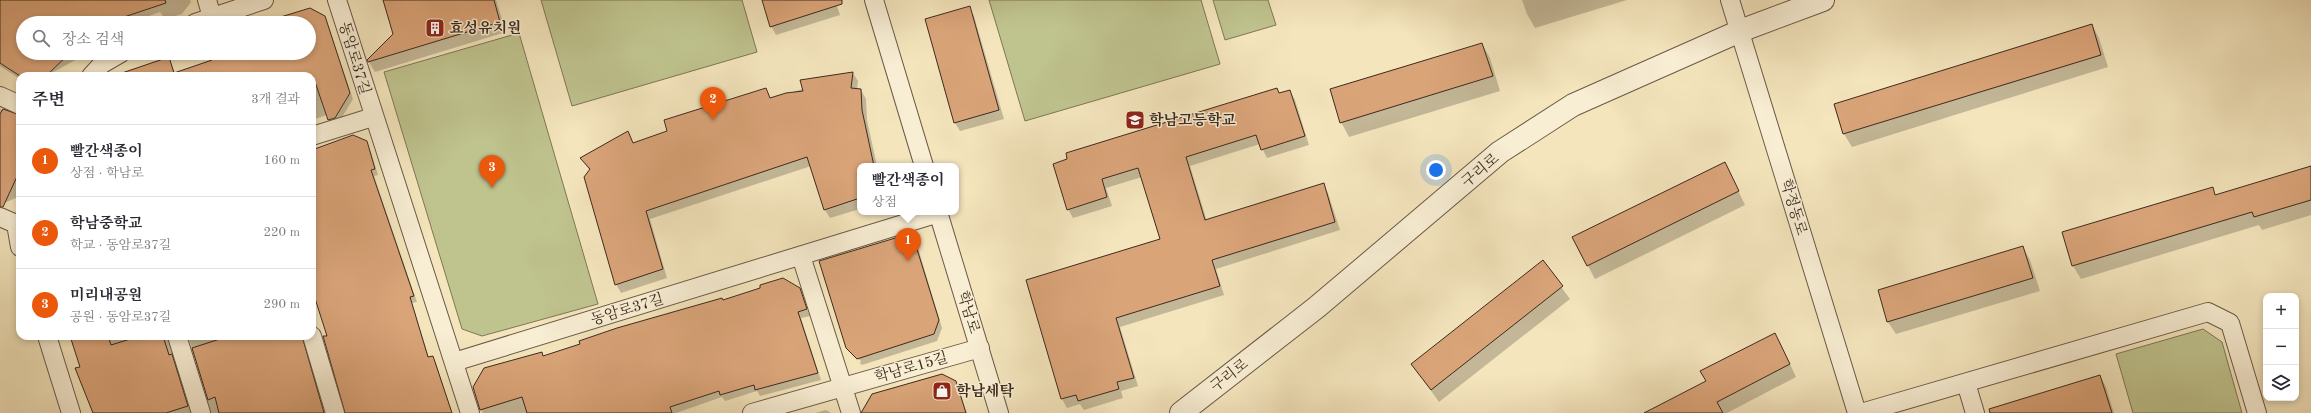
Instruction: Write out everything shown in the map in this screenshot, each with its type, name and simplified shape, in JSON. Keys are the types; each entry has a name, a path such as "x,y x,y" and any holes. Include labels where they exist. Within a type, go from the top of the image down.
{"street":[{"path":"206,0 212,16"},
{"path":"215,16 264,0"},
{"name":"동암로37길","path":"337,0 470,413"},
{"path":"874,0 923,163"},
{"name":"학정동로","path":"1730,0 1857,413"},
{"name":"구리로","path":"1181,413 1317,307 1500,152 1573,105 1740,31 1823,0"},
{"path":"95,72 102,64 109,60"},
{"path":"0,96 16,103"},
{"path":"316,135 374,117"},
{"name":"동암로37길","path":"454,362 930,215"},
{"name":"학남로","path":"940,215 999,413"},
{"path":"12,219 16,233"},
{"path":"801,256 851,413"},
{"path":"1861,413 2208,312 2230,323 2257,413"},
{"path":"48,340 71,413"},
{"path":"178,340 201,413"},
{"path":"313,340 335,413"},
{"name":"학남로15길","path":"752,413 842,386 980,348"},
{"path":"1966,382 1975,413"}],"green space":[{"path":"541,0 742,0 757,52 572,106"},
{"path":"989,0 1201,0 1220,64 1025,121"},
{"path":"1213,0 1268,0 1276,25 1225,40"},
{"path":"519,33 598,304 482,336 462,329 384,72"},
{"path":"2203,329 2222,342 2242,413 2133,413 2116,354"}],"building":[{"path":"0,0 165,0 166,3 127,16 16,16 16,60 63,60 50,72 16,72 16,73 0,63"},
{"name":"효성유치원","path":"383,0 494,0 500,22 368,62 367,60 393,34"},
{"path":"762,0 842,0 842,4 770,27"},
{"path":"970,6 999,110 954,123 925,19"},
{"path":"310,8 325,16 350,93 335,118 328,120 316,85 316,72 177,72 212,60 316,60 316,16 284,16"},
{"path":"2092,24 2101,55 1843,134 1834,104"},
{"path":"1482,43 1493,76 1340,123 1330,89"},
{"path":"160,60 170,60 174,72 125,72"},
{"path":"853,72 851,88 861,89 862,110 873,163 857,163 857,199 824,210 807,157 646,211 663,269 615,285 584,177 590,169 580,158 628,131 633,143 667,131 664,120 766,88 770,98 786,93 803,91 800,80"},
{"path":"1277,88 1279,93 1290,90 1305,136 1261,150 1256,135 1186,157 1205,220 1324,183 1335,222 1212,260 1220,286 1116,318 1134,378 1117,382 1119,389 1078,401 1076,395 1061,399 1026,280 1160,239 1138,168 1102,179 1107,197 1067,210 1053,164 1067,159 1066,153"},
{"path":"3,109 16,114 16,179 3,207 0,207 0,114"},
{"path":"353,135 367,141 375,169 371,170 414,296 410,297 428,357 433,356 452,413 345,413 323,336 327,336 316,302 316,149"},
{"path":"1725,162 1739,191 1587,266 1572,237"},
{"path":"2311,166 2311,200 2254,217 2252,212 2072,266 2062,232 2213,187 2215,195"},
{"path":"912,233 939,320 934,334 857,359 846,348 819,261"},
{"path":"2023,246 2033,278 1887,322 1878,290"},
{"path":"1543,260 1563,286 1431,390 1411,364"},
{"path":"783,278 800,288 807,309 798,312 818,373 755,390 754,385 720,395 719,391 670,407 672,413 527,413 522,397 480,410 473,387 484,368 542,352 543,356 580,344 579,341 617,328 722,298 723,300 760,288 760,285"},
{"path":"1775,333 1790,364 1717,402 1723,413 1644,413 1706,381 1700,371"},
{"path":"71,340 109,340 111,345 127,340 164,340 169,355 172,354 188,406 166,413 93,413 75,368 80,367"},
{"path":"217,340 303,340 324,413 219,413 215,397 208,400 192,348"},
{"path":"942,374 956,381 966,413 861,413 872,394"},
{"path":"2100,375 2112,413 1990,413 1989,409"}],"place":[{"name":"효성유치원","path":"435,28"},
{"name":"학남중학교","path":"713,120"},
{"name":"학남고등학교","path":"1135,120"},
{"name":"미리내공원","path":"492,188"},
{"name":"빨간색종이","path":"908,261"},
{"name":"학남세탁","path":"942,391"}]}
